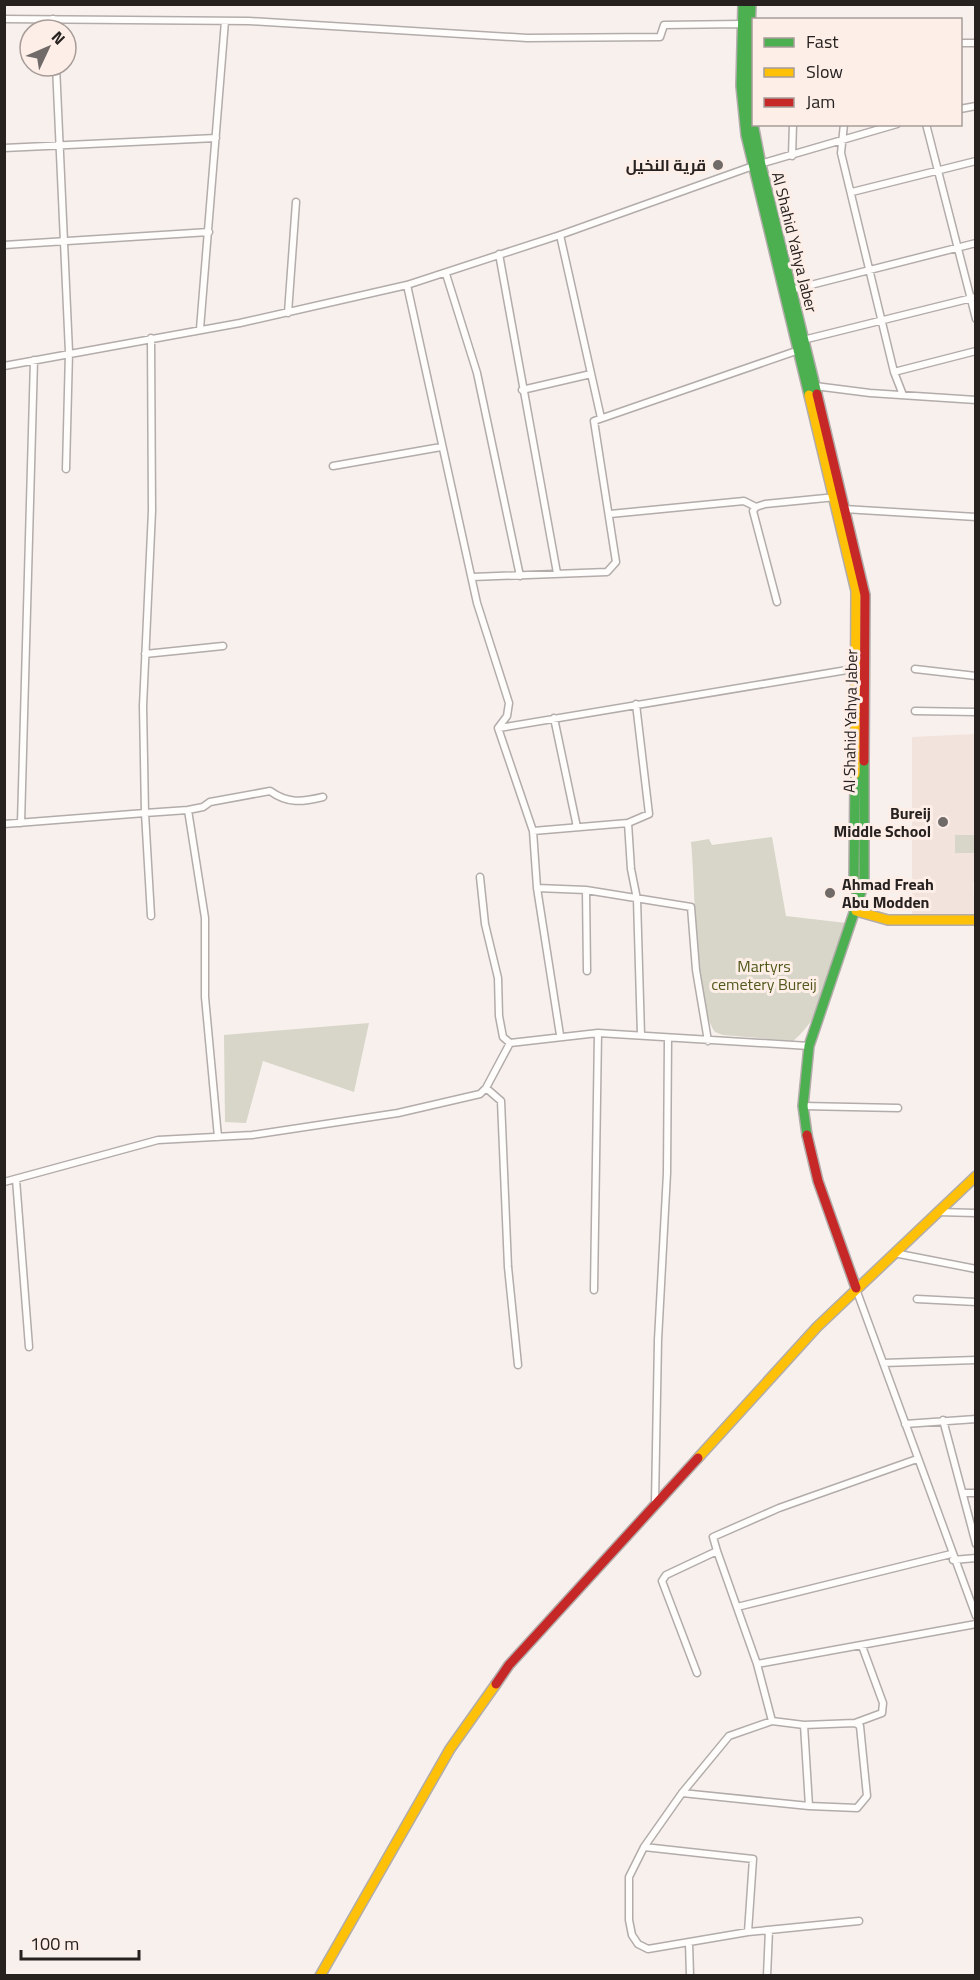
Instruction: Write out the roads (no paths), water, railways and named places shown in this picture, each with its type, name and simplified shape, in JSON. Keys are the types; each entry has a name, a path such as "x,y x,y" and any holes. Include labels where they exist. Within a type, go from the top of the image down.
{"street":[{"name":"Al Shahid Yahya Jaber","path":"743,4 741,94 802,346 856,591 861,668 864,883 860,901 809,1046 803,1106 808,1144 818,1181 856,1288"},
{"name":"Al Shahid Yahya Jaber","path":"751,4 752,21"},
{"path":"78,19 225,21 527,38 660,37 664,25 742,24 752,37"},
{"path":"200,329 225,21"},
{"name":"Al Shahid Yahya Jaber","path":"752,50 748,98 757,166 791,290 802,346 815,386 836,497 844,509 865,595 861,668"},
{"path":"57,78 66,242 69,352 66,470"},
{"path":"792,156 793,126"},
{"path":"844,126 841,153 894,372 903,394"},
{"path":"4,366 69,352 288,313 406,285 446,274 757,166 890,126"},
{"path":"927,126 973,297 975,319"},
{"path":"4,148 216,138"},
{"path":"852,192 975,161"},
{"path":"288,313 296,202"},
{"path":"4,245 209,232"},
{"path":"561,235 601,418"},
{"path":"791,290 975,243"},
{"path":"499,254 557,573"},
{"path":"446,274 477,373 520,576"},
{"path":"406,285 477,603 509,703 507,716 498,728"},
{"path":"472,578 607,572 616,562 594,421 882,319 973,297"},
{"path":"151,338 152,511 143,706 146,748 142,785 151,916"},
{"path":"894,372 975,351"},
{"path":"21,823 34,360"},
{"path":"522,390 591,374"},
{"path":"815,386 870,393 975,400"},
{"path":"333,466 441,447"},
{"path":"777,602 753,512 756,507 765,504 836,497"},
{"path":"610,514 744,501 756,507"},
{"path":"844,509 975,517"},
{"path":"145,654 223,646"},
{"path":"498,728 861,668"},
{"path":"915,669 975,676"},
{"path":"533,831 628,823 649,814 636,704"},
{"path":"915,711 975,712"},
{"path":"554,718 577,827"},
{"path":"498,728 533,831 537,888 560,1035"},
{"path":"4,824 188,810 203,807 210,802 270,791 282,800 322,798"},
{"path":"188,810 205,918 205,997 218,1137"},
{"path":"628,823 631,869 637,899 641,1035"},
{"path":"480,877 485,924 498,978 499,1016 503,1037 510,1043 560,1035 598,1033 809,1046"},
{"path":"537,888 586,890 691,907 696,970 708,1041"},
{"path":"586,890 588,971"},
{"path":"856,911 888,920 975,920"},
{"path":"594,1290 598,1033"},
{"path":"655,1507 658,1340 667,1173 668,1038"},
{"path":"4,1182 158,1140 252,1135 398,1113 480,1094 486,1088 510,1043"},
{"path":"486,1088 501,1101 504,1129 508,1267 518,1365"},
{"path":"803,1106 884,1110 898,1108"},
{"path":"320,1976 450,1749 492,1687 595,1568 655,1507 817,1327 975,1176"},
{"path":"16,1179 29,1347"},
{"path":"937,1212 975,1213"},
{"path":"894,1253 975,1269"},
{"path":"856,1288 975,1616"},
{"path":"917,1299 975,1302"},
{"path":"883,1364 975,1360"},
{"path":"905,1424 975,1419"},
{"path":"943,1420 975,1544"},
{"path":"772,1721 757,1664 713,1537 779,1508 917,1459"},
{"path":"963,1493 975,1493"},
{"path":"698,1673 662,1581 666,1575 717,1551"},
{"path":"737,1606 952,1557 975,1558"},
{"path":"757,1664 975,1624"},
{"path":"860,1921 748,1932 648,1949 639,1944 632,1935 629,1876 644,1847 682,1793 729,1736 772,1721 804,1725 855,1724 882,1713 884,1703 862,1646"},
{"path":"682,1793 809,1806 857,1808 867,1796 862,1731 860,1726 855,1724"},
{"path":"804,1725 809,1806"},
{"path":"644,1847 753,1859 748,1932"},
{"path":"767,1976 769,1930"},
{"path":"689,1942 690,1976"}],"place":[{"name":"قرية النخيل","path":"718,165"},
{"name":"Bureij Middle School","path":"943,822"},
{"name":"Ahmad Freah Abu Modden","path":"830,893"}],"park label":[{"name":"Martyrs cemetery Bureij","path":"764,975"}]}
